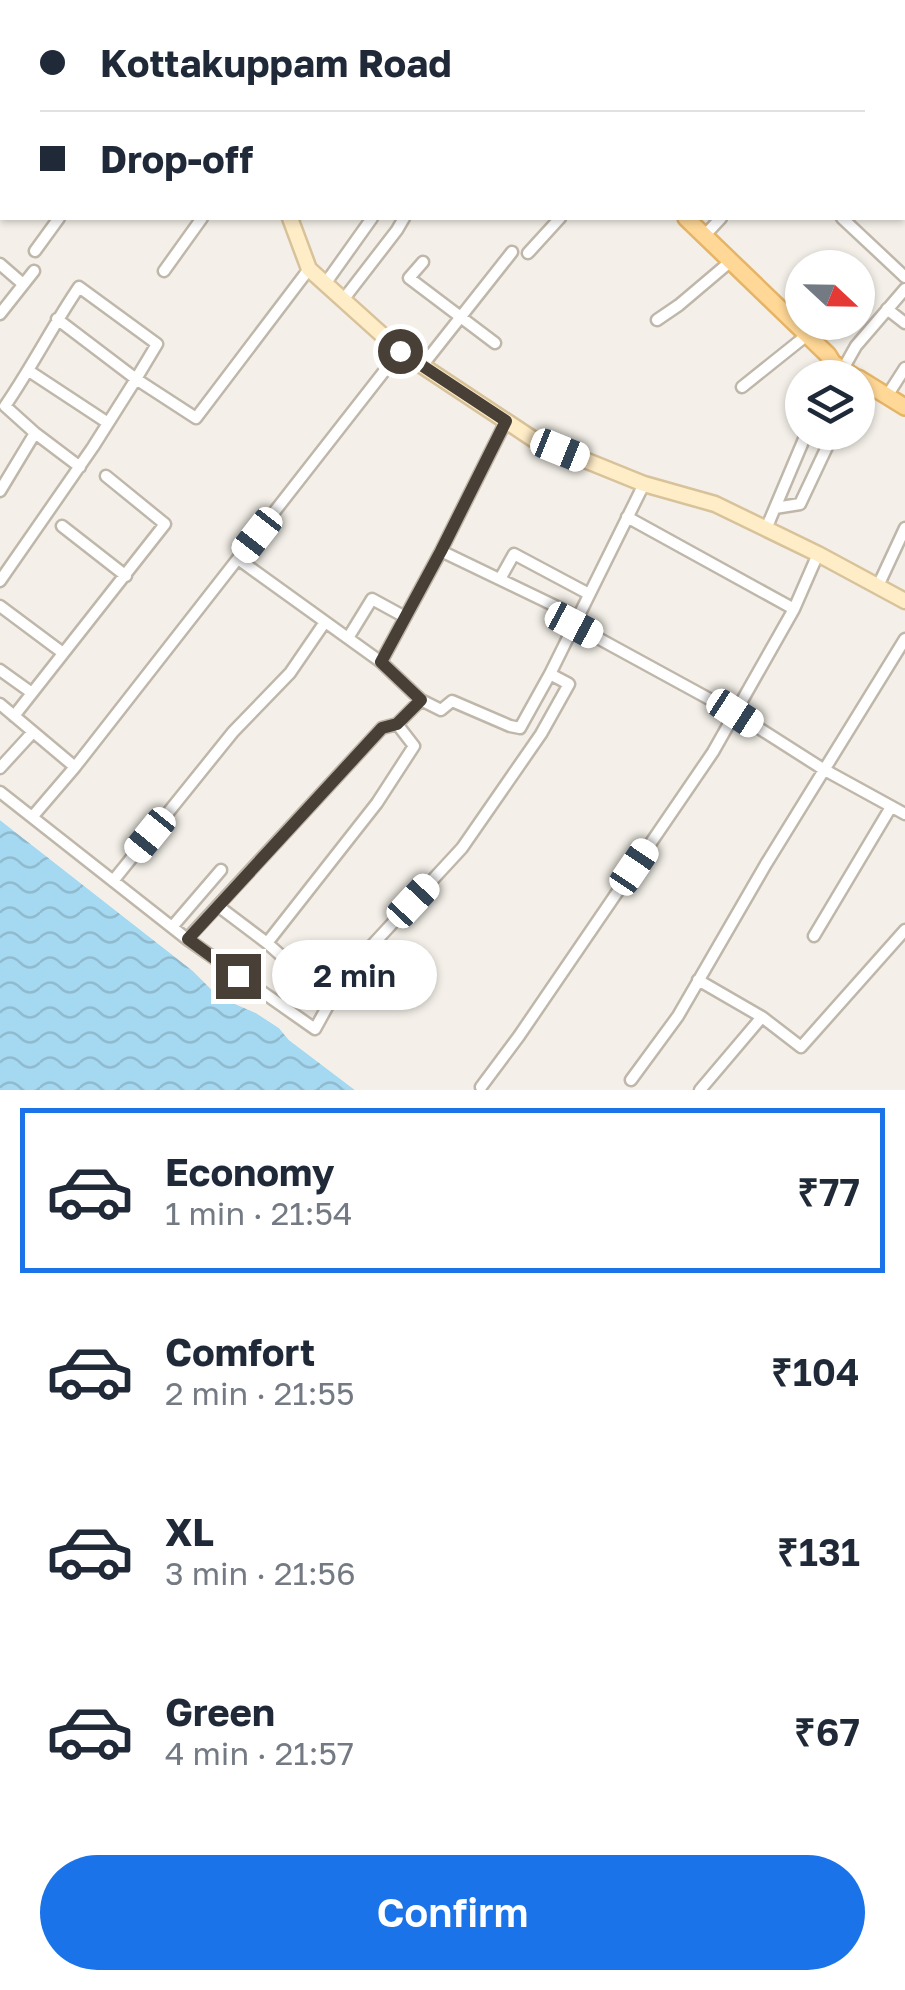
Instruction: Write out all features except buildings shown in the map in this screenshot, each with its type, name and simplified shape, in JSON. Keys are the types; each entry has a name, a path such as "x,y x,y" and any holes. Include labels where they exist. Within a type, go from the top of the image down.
{"main road":[{"path":"688,220 785,314"},
{"path":"812,340 833,360"},
{"path":"875,390 905,407"}],"street":[{"path":"35,251 58,220"},
{"path":"164,271 201,220"},
{"path":"291,220 309,269 325,284 400,351 532,438 644,484 715,504 905,601"},
{"path":"325,284 371,220"},
{"path":"343,300 401,220"},
{"path":"528,254 558,220"},
{"path":"706,236 719,220"},
{"path":"844,220 905,277"},
{"path":"422,366 512,252"},
{"path":"656,320 680,305 731,261"},
{"path":"423,262 409,278 495,343"},
{"path":"0,264 23,284"},
{"path":"57,319 136,379 196,418 309,269"},
{"path":"0,314 34,271"},
{"path":"0,581 80,466 157,344 79,286 29,371 2,407 80,466"},
{"path":"852,360 856,346 905,289"},
{"path":"887,310 905,324"},
{"path":"742,387 801,340"},
{"path":"33,816 400,351"},
{"path":"887,396 905,368"},
{"path":"29,371 108,423"},
{"path":"381,662 506,421"},
{"path":"0,492 35,433"},
{"path":"766,529 799,450"},
{"path":"775,508 800,504 826,450"},
{"path":"14,716 165,524 106,476"},
{"path":"238,559 381,662 421,700 441,710 452,701 520,728 644,484"},
{"path":"628,517 794,609"},
{"path":"62,526 126,576"},
{"path":"878,586 905,528"},
{"path":"441,551 576,621 735,713 823,770 905,814"},
{"path":"500,579 514,554 590,594"},
{"path":"481,1087 692,783 794,609 818,554"},
{"path":"348,638 372,599 405,617"},
{"path":"0,606 63,653"},
{"path":"113,881 232,732 290,673 325,622"},
{"path":"631,1080 678,1016 905,639"},
{"path":"0,670 32,693"},
{"path":"0,792 188,939 315,1028 364,954 462,848 541,734 568,684 550,674"},
{"path":"188,939 382,728 397,724 421,700"},
{"path":"0,704 75,767"},
{"path":"267,943 378,803 414,746 397,724"},
{"path":"0,768 33,732"},
{"path":"814,936 892,807"},
{"path":"172,927 221,870"},
{"path":"218,906 331,1000"},
{"path":"698,980 762,1017 801,1046 905,930"},
{"path":"700,1090 762,1017"}],"water":[{"path":"0,820 193,971 219,997 279,1028 355,1090 0,1090"}],"pier":[{"path":"0,815 196,967 222,992 282,1024 360,1090 289,1040 279,1028 219,997 193,971 0,820"}],"route":[{"path":"238,976 188,939 382,728 397,724 421,700 381,662 506,421 400,351"}]}
